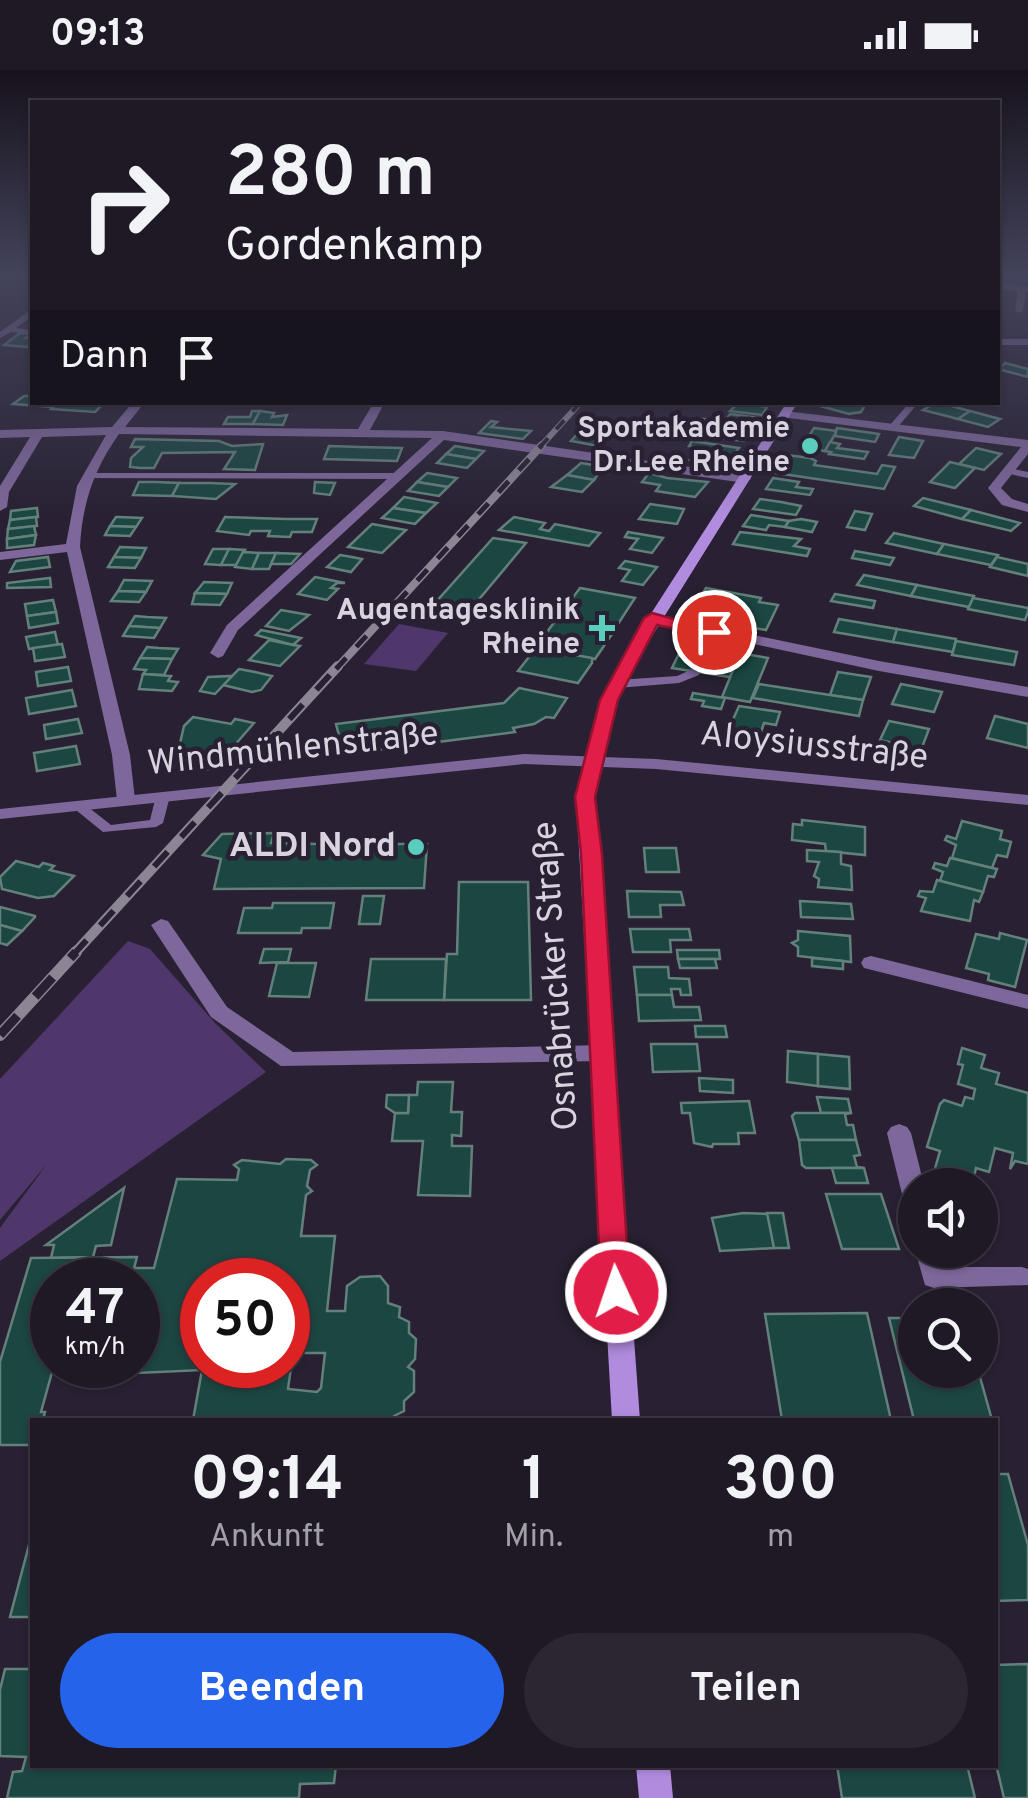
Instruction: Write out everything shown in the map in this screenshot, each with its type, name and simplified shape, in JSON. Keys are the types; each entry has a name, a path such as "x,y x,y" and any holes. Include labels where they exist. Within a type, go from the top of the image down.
{"main road":[{"name":"Osnabrücker Straße","path":"626,1418 592,854 585,797 616,684 652,618 789,408"},
{"path":"653,1768 656,1798"}],"street":[{"path":"126,800 121,755 73,547 73,512 113,431 137,405"},
{"path":"362,433 378,405"},
{"path":"789,408 1028,445 994,488 1008,502 1028,508"},
{"path":"0,434 113,431 443,436 745,479"},
{"path":"0,507 3,492 38,433"},
{"path":"218,652 232,628 443,436"},
{"path":"0,556 73,547"},
{"path":"652,618 710,638 1028,692"},
{"name":"Windmühlenstraße","path":"0,814 524,758 594,759"},
{"name":"Aloysiusstraße","path":"594,759 1028,800"},
{"path":"161,926 218,1012 289,1060 602,1053"},
{"path":"871,963 1028,1002"},
{"path":"899,1133 908,1168"},
{"path":"932,1268 934,1278 1026,1283"}],"lane":[{"path":"893,426 912,405"},
{"path":"1008,471 1028,475"},
{"path":"89,475 398,476"},
{"path":"616,684 679,679 695,672"},
{"path":"78,806 108,829 156,823 163,796"}],"shaded area":[{"path":"399,624 448,633 416,671 364,664"},
{"path":"128,941 150,949 215,1023 266,1072 0,1261 0,1228 47,1164 0,1220 0,1079"}],"building":[{"path":"1005,363 1028,369 1028,377 1000,370"},
{"path":"30,396 30,405 54,405 52,407 13,404"},
{"path":"55,405 102,405 95,412 51,409"},
{"path":"736,405 767,407 762,415 730,411"},
{"path":"865,405 861,412 849,414 820,406"},
{"path":"932,405 948,405 970,411 958,419 923,410"},
{"path":"252,411 260,411 253,424 224,424 228,417 250,417"},
{"path":"260,411 274,413 272,417 287,415 283,425 253,424"},
{"path":"970,411 1000,419 988,427 958,419"},
{"path":"730,414 760,418 754,426 694,418 725,421"},
{"path":"491,421 497,422 491,427 531,431 523,439 479,433"},
{"path":"682,425 709,428 701,440 674,436"},
{"path":"814,428 837,431 825,451 802,447"},
{"path":"837,428 879,434 875,442 835,436"},
{"path":"708,429 748,435 744,441 720,438 705,433"},
{"path":"578,433 597,435 602,442 598,446 571,441"},
{"path":"899,437 923,441 914,458 889,455"},
{"path":"135,439 219,441 232,446 263,444 255,470 224,469 235,452 162,453 154,468 140,468 130,467 131,458 143,447 131,447"},
{"path":"692,441 739,448 732,458 711,455 715,450 689,446"},
{"path":"830,442 840,444 837,448 868,452 864,459 829,454 825,451"},
{"path":"329,446 402,448 397,461 324,459"},
{"path":"455,446 484,451 476,459 446,454"},
{"path":"976,448 1001,454 984,470 959,464"},
{"path":"446,454 476,459 467,468 437,463"},
{"path":"694,455 730,460 724,470 703,467 706,463 690,460"},
{"path":"787,455 810,458 816,461 814,465 877,474 882,465 895,467 884,489 776,473"},
{"path":"950,462 975,468 955,488 930,482"},
{"path":"581,463 606,467 603,471 609,473 598,474 594,480 567,475"},
{"path":"427,473 457,478 448,487 417,482"},
{"path":"649,473 708,482 695,497 656,491 660,485 642,482"},
{"path":"567,475 594,480 582,492 551,487"},
{"path":"773,478 799,482 796,487 813,489 810,495 766,489"},
{"path":"139,482 179,483 172,496 133,495"},
{"path":"315,482 335,483 330,495 314,493"},
{"path":"417,482 448,487 439,496 408,491"},
{"path":"179,483 235,484 216,499 172,496"},
{"path":"404,497 437,503 426,513 393,508"},
{"path":"923,498 971,510 962,519 914,506"},
{"path":"760,499 801,506 796,515 753,509"},
{"path":"650,504 684,509 677,524 639,519"},
{"path":"37,508 38,517 10,520 11,511"},
{"path":"393,508 426,513 415,524 382,518"},
{"path":"971,510 1020,523 1011,531 962,519"},
{"path":"855,511 872,514 865,530 847,527"},
{"path":"751,515 789,521 785,527 769,525 766,530 743,526"},
{"path":"36,517 37,526 8,529 10,520"},
{"path":"116,517 142,518 136,527 110,526"},
{"path":"225,517 317,519 312,532 292,532 290,537 268,536 270,531 251,531 249,535 217,531"},
{"path":"514,517 545,523 540,529 549,531 555,524 600,533 589,546 499,530"},
{"path":"789,521 817,522 812,532 785,527"},
{"path":"372,524 406,530 382,553 348,547"},
{"path":"34,526 36,535 7,539 8,529"},
{"path":"110,526 136,527 130,536 105,535"},
{"path":"628,532 663,538 652,553 630,549 638,539 625,537"},
{"path":"740,532 801,539 794,546 810,549 807,556 733,544"},
{"path":"894,533 944,544 937,554 886,543"},
{"path":"36,535 34,545 7,548 7,539"},
{"path":"493,538 526,543 471,609 436,602"},
{"path":"944,544 998,555 991,565 937,554"},
{"path":"120,547 146,548 141,558 114,557"},
{"path":"213,549 229,549 221,565 205,564"},
{"path":"229,549 245,550 237,565 221,565"},
{"path":"855,551 894,558 890,565 852,558"},
{"path":"243,552 259,553 252,569 235,567"},
{"path":"259,553 276,553 269,569 252,569"},
{"path":"276,553 300,554 291,564 271,564"},
{"path":"340,555 362,559 351,572 327,567"},
{"path":"48,557 50,567 10,572 16,561"},
{"path":"114,557 141,558 135,568 108,567"},
{"path":"997,557 1028,564 1028,576 990,567"},
{"path":"625,561 657,567 643,585 622,581 630,570 619,568"},
{"path":"864,575 917,585 911,596 857,585"},
{"path":"315,577 345,583 331,588 338,589 327,600 298,594"},
{"path":"50,578 51,587 7,588 7,583"},
{"path":"124,580 152,581 146,592 118,591"},
{"path":"204,582 232,583 227,594 195,593"},
{"path":"917,585 974,596 969,607 911,596"},
{"path":"580,588 635,598 616,627 608,625 603,632 612,634 595,659 535,648"},
{"path":"706,588 778,605 766,630 698,618 691,613"},
{"path":"118,591 146,592 139,602 111,601"},
{"path":"195,593 227,594 220,605 192,604"},
{"path":"835,594 875,601 873,608 831,601"},
{"path":"973,598 1028,608 1028,612 1025,620 968,609"},
{"path":"53,600 56,612 27,616 25,604"},
{"path":"281,610 309,615 289,631 266,626"},
{"path":"56,612 58,623 29,628 27,616"},
{"path":"135,616 166,618 160,628 129,626"},
{"path":"839,619 897,629 893,642 834,632"},
{"path":"129,626 160,628 154,638 123,636"},
{"path":"897,629 956,639 953,652 893,642"},
{"path":"261,630 301,638 293,645 256,635"},
{"path":"55,632 58,645 29,649 26,637"},
{"path":"269,640 300,646 280,666 249,660"},
{"path":"685,641 747,650 740,653 730,677 672,668"},
{"path":"956,641 1017,652 1014,665 952,655"},
{"path":"62,644 65,657 35,661 33,648"},
{"path":"147,647 178,649 172,659 140,658"},
{"path":"536,648 592,658 592,663 578,683 518,671"},
{"path":"740,653 768,658 750,702 722,697"},
{"path":"140,658 172,659 164,675 143,674 146,670 134,669"},
{"path":"68,667 71,681 38,686 36,672"},
{"path":"239,669 272,676 261,690 252,692 223,685"},
{"path":"838,672 871,677 863,700 830,695"},
{"path":"143,674 171,676 168,681 178,682 172,691 139,689"},
{"path":"232,676 215,694 200,691 208,677"},
{"path":"759,684 863,700 859,716 753,698"},
{"path":"901,684 942,692 934,712 892,704"},
{"path":"519,688 567,698 554,718 513,728 515,732 344,754 336,724 504,703"},
{"path":"72,690 76,706 29,714 26,698"},
{"path":"693,693 725,698 721,709 702,706 704,701 691,699"},
{"path":"739,706 780,712 776,725 764,723 759,738 727,733"},
{"path":"995,716 1028,724 1028,748 987,738"},
{"path":"193,717 231,724 235,719 254,723 213,770 169,765 172,752 178,752 184,726"},
{"path":"78,719 82,733 46,739 44,725"},
{"path":"889,721 929,729 921,750 880,740"},
{"path":"76,746 80,764 37,771 34,753"},
{"path":"802,820 865,827 865,855 826,851 825,844 792,840 793,824 802,825"},
{"path":"962,821 1002,831 1000,839 1011,842 1007,857 997,855 992,868 952,858 956,845 945,840 947,836 956,839"},
{"path":"274,833 271,843 318,844 322,838 338,838 340,844 427,844 424,888 214,889 221,859 203,855 222,834"},
{"path":"644,848 676,848 679,872 646,872"},
{"path":"807,850 841,852 841,864 851,866 852,890 818,887 819,879 814,876 819,862 807,861"},
{"path":"950,858 997,869 994,877 988,876 983,892 940,881 943,872 933,868 935,863 947,866"},
{"path":"16,861 39,867 43,863 54,866 50,870 74,876 54,896 38,898 2,889 0,877"},
{"path":"937,880 983,892 979,902 974,900 970,921 921,911 926,898 918,896 920,891 933,892"},
{"path":"459,882 528,882 531,1000 444,1000 447,954 457,954"},
{"path":"627,891 681,892 684,905 660,905 661,917 629,917"},
{"path":"363,896 384,896 380,924 359,924"},
{"path":"800,901 851,904 853,919 801,917"},
{"path":"273,903 334,903 330,928 302,928 301,933 238,933 244,908 272,908"},
{"path":"0,907 35,917 22,931 0,925"},
{"path":"0,925 22,931 7,945 0,943"},
{"path":"630,929 689,929 691,940 670,940 671,952 633,952"},
{"path":"798,931 850,936 851,962 798,956 798,947 792,943 798,940"},
{"path":"1000,933 1027,940 1015,987 988,980 989,974 966,968 976,934 999,939"},
{"path":"264,949 291,949 288,962 260,963"},
{"path":"677,950 719,950 720,959 678,959"},
{"path":"812,958 843,961 843,969 812,966"},
{"path":"371,959 446,959 444,1000 366,1000"},
{"path":"678,959 715,959 717,968 680,968"},
{"path":"277,963 316,963 309,997 269,996"},
{"path":"634,967 668,967 669,978 689,979 691,995 671,989 672,995 637,995"},
{"path":"637,995 672,995 674,1007 699,1007 701,1020 639,1021"},
{"path":"695,1026 725,1026 727,1037 696,1037"},
{"path":"651,1044 697,1044 700,1071 653,1072"},
{"path":"962,1048 985,1055 981,1068 999,1073 996,1084 1028,1093 1028,1164 1015,1161 1010,1169 1013,1153 995,1148 990,1168 935,1168 940,1151 927,1147 940,1104 944,1100 962,1106 965,1097 973,1099 975,1089 958,1084 963,1065 958,1064"},
{"path":"788,1051 818,1054 818,1086 787,1082"},
{"path":"818,1054 849,1057 850,1089 818,1086"},
{"path":"699,1078 733,1080 733,1093 700,1091"},
{"path":"418,1082 453,1082 451,1112 462,1112 461,1136 452,1135 452,1146 472,1146 470,1196 418,1195 423,1141 392,1141 395,1113 408,1113 409,1095 417,1095"},
{"path":"387,1095 409,1095 408,1113 395,1113 386,1107"},
{"path":"817,1097 848,1099 851,1113 821,1113"},
{"path":"749,1101 755,1133 738,1133 739,1144 712,1147 694,1143 690,1113 682,1113 681,1103"},
{"path":"851,1113 845,1114 847,1125 853,1125 856,1140 799,1140 792,1116"},
{"path":"799,1140 856,1140 860,1155 854,1156 857,1167 864,1168 806,1168 802,1165"},
{"path":"286,1159 311,1160 317,1165 310,1170 307,1186 312,1191 306,1195 301,1236 335,1236 327,1311 345,1311 347,1286 360,1277 380,1276 388,1286 388,1303 400,1307 399,1317 409,1322 409,1333 416,1339 415,1359 408,1367 414,1371 414,1392 404,1401 404,1411 394,1418 193,1418 199,1388 288,1388 317,1392 321,1388 325,1353 310,1353 310,1258 180,1258 180,1371 160,1372 160,1258 157,1258 177,1179 237,1180 239,1169 234,1165 242,1160 280,1164"},
{"path":"832,1168 864,1168 868,1183 836,1183"},
{"path":"124,1188 111,1245 96,1246 93,1257 51,1258 54,1245 46,1245"},
{"path":"826,1194 881,1194 898,1249 842,1249"},
{"path":"767,1213 783,1213 789,1248 774,1248"},
{"path":"769,1214 774,1248 720,1251 712,1218"},
{"path":"30,1261 30,1388 48,1388 41,1412 45,1412 44,1418 30,1418 30,1445 0,1445 0,1362"},
{"path":"867,1313 891,1418 782,1418 765,1314"},
{"path":"889,1318 898,1318 898,1355"},
{"path":"906,1388 983,1388 991,1418 914,1418"},
{"path":"998,1474 1008,1474 1028,1545 1028,1600 998,1601"},
{"path":"30,1541 30,1617 10,1617"},
{"path":"1028,1664 1028,1798 1004,1798 997,1768 998,1665"},
{"path":"5,1669 30,1669 30,1768 336,1768 334,1783 300,1784 299,1798 7,1798 13,1772 22,1771 26,1757 0,1756 0,1690"},
{"path":"837,1768 968,1768 975,1798 842,1798"}],"railway":[{"path":"540,447 578,405"},
{"path":"336,669 542,445"},
{"path":"73,955 338,666"},
{"path":"0,1035 76,952"}],"place":[{"name":"Sportakademie Dr.Lee Rheine","path":"810,446"},
{"name":"Augentagesklinik Rheine","path":"602,628"},
{"name":"ALDI Nord","path":"416,847"}],"route":[{"path":"616,1292 592,854 585,797 609,700 652,618 714,632"}]}
